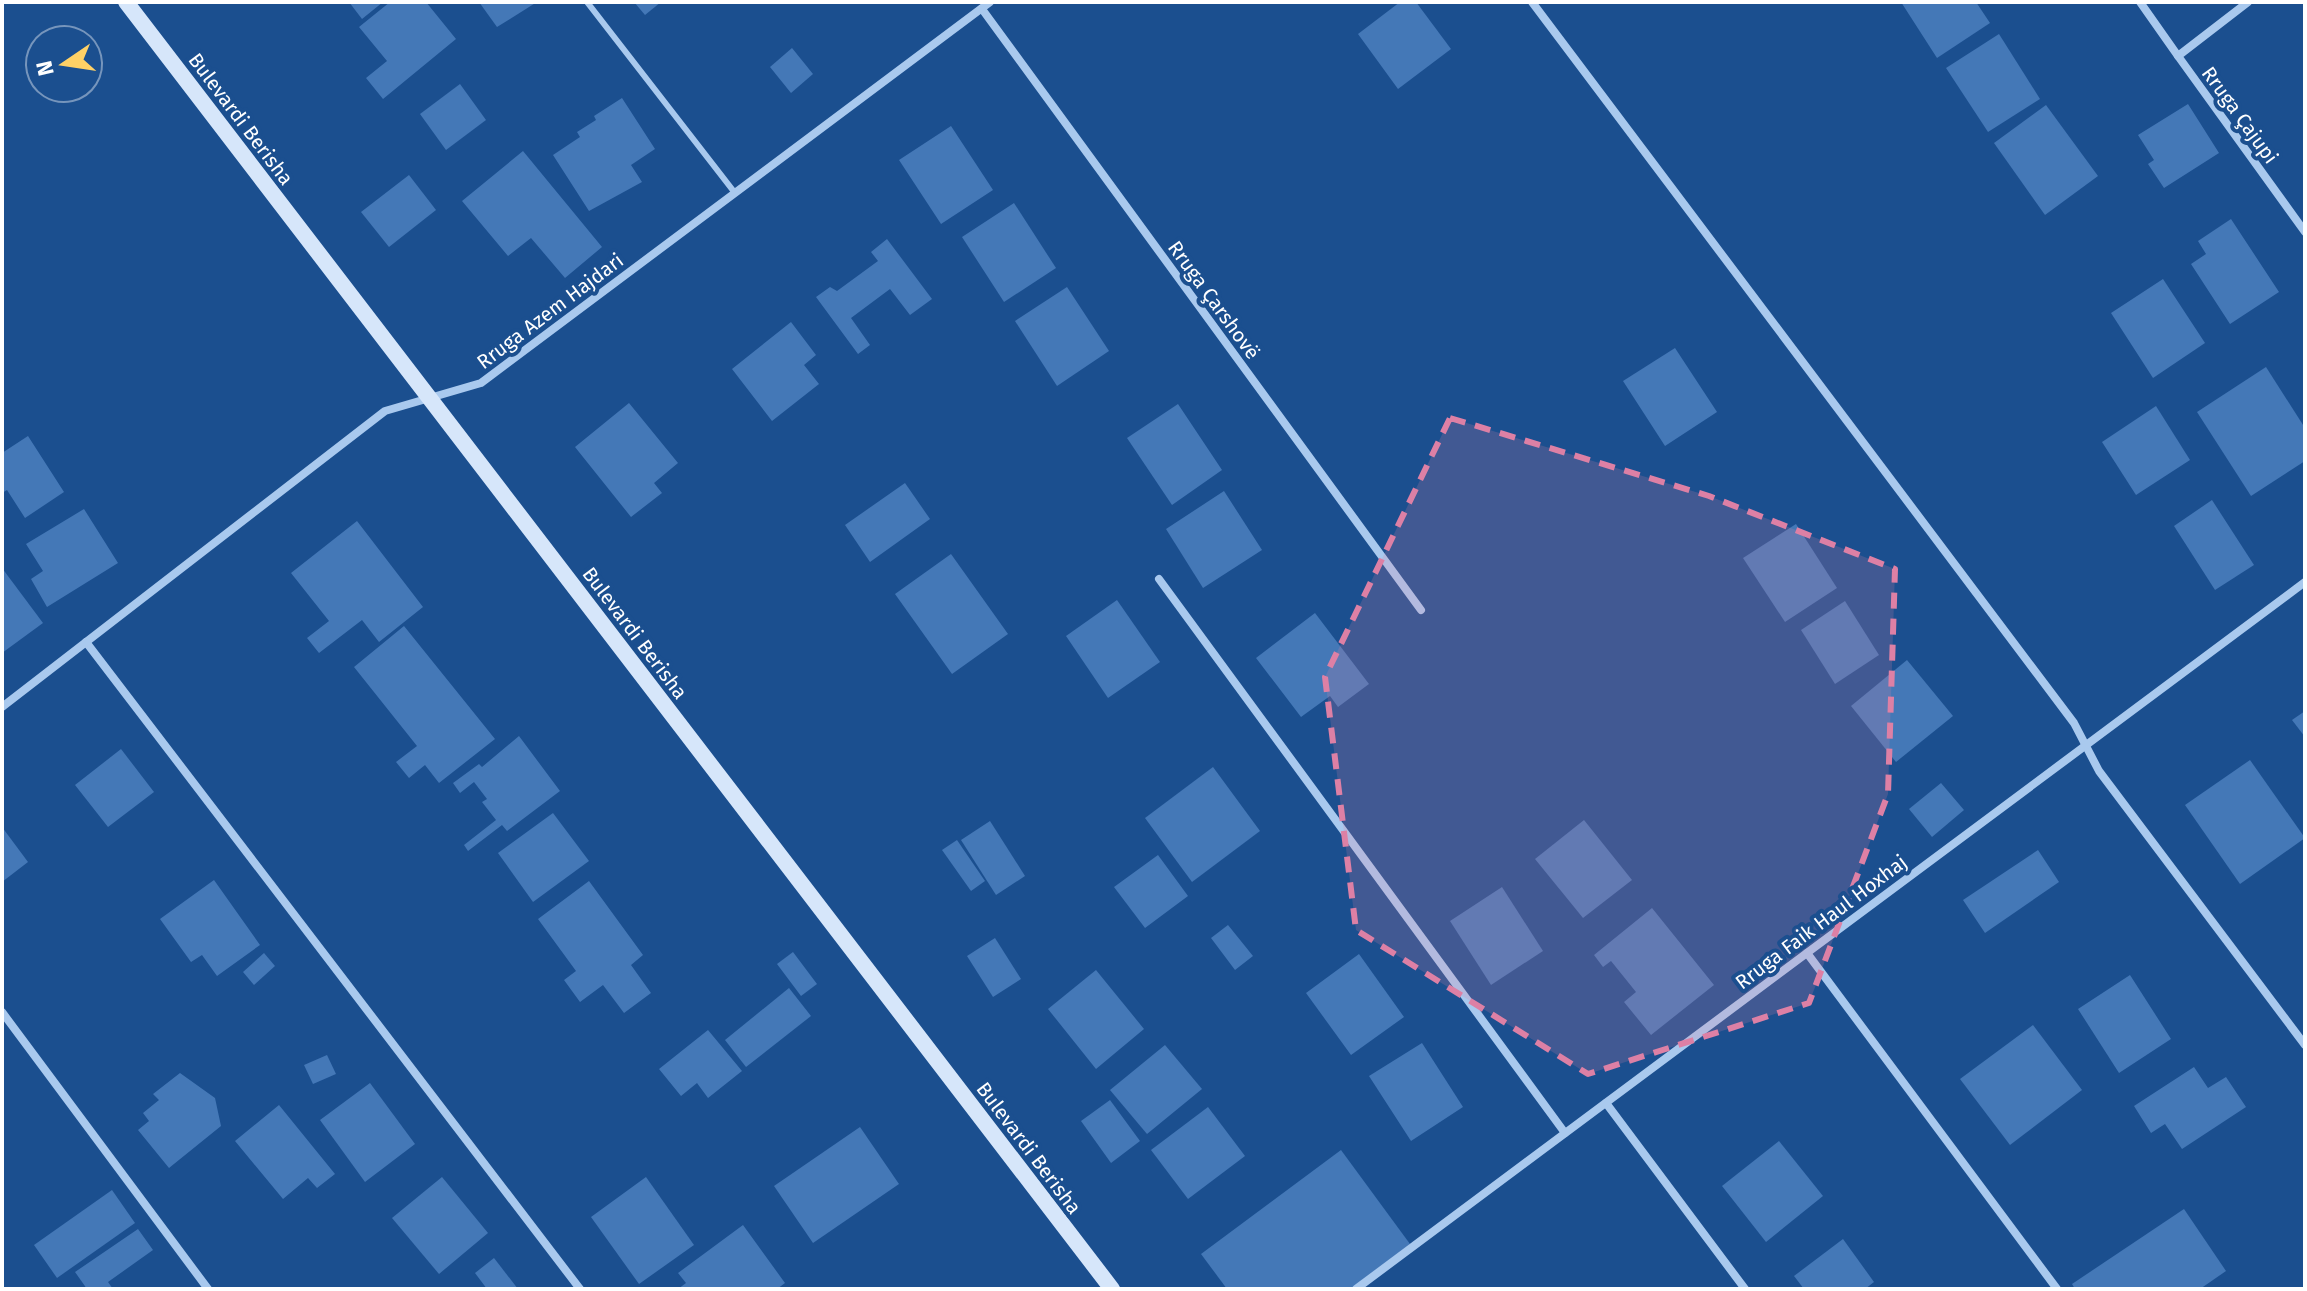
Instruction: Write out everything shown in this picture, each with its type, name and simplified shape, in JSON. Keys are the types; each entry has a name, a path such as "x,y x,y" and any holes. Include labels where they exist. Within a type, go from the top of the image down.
{"main road":[{"name":"Bulevardi Berisha","path":"126,2 1112,1289"}],"street":[{"name":"Rruga Azem Hajdari","path":"2,707 385,411 481,383 990,2"},
{"path":"1532,2 2074,723 2099,771 2305,1045"},
{"name":"Rruga Çajupi","path":"2140,2 2305,232"},
{"name":"Rruga Çajupi","path":"2178,56 2248,2"},
{"name":"Rruga Çarshovë","path":"982,9 1421,610"},
{"path":"1159,579 1565,1133"},
{"name":"Rruga Faik Haul Hoxhaj","path":"1356,1289 2305,582"},
{"path":"86,642 580,1289"},
{"path":"1807,953 2057,1289"},
{"path":"2,1012 208,1289"},
{"path":"1606,1103 1745,1289"}],"lane":[{"path":"587,2 735,193"}],"highlighted area":[{"path":"1450,418 1709,496 1895,569 1888,794 1809,1003 1588,1074 1356,930 1325,677"}],"building":[{"path":"349,2 383,2 362,19"},
{"path":"390,2 426,2 456,39 383,99 366,78 387,61 359,27"},
{"path":"479,2 537,2 497,27"},
{"path":"634,2 661,2 645,15"},
{"path":"1400,2 1416,2 1451,49 1398,89 1358,34"},
{"path":"1901,2 1976,2 1990,23 1937,58"},
{"path":"1999,34 2040,99 1988,132 1946,68"},
{"path":"792,48 813,74 791,93 770,67"},
{"path":"460,84 486,120 446,150 420,114"},
{"path":"622,98 655,149 631,165 642,182 589,211 553,155 580,137 577,132 596,120 594,116"},
{"path":"2188,104 2219,153 2164,188 2148,164 2154,160 2138,135"},
{"path":"2046,105 2098,176 2045,215 1994,143"},
{"path":"951,126 993,190 941,224 899,160"},
{"path":"523,151 602,247 565,278 531,238 508,256 462,201"},
{"path":"409,175 436,210 389,247 361,212"},
{"path":"1014,203 1056,268 1004,302 962,237"},
{"path":"2231,219 2279,292 2230,324 2191,264 2206,254 2198,241"},
{"path":"887,239 932,299 910,315 890,289 851,318 870,345 858,354 816,297 830,287 837,291 878,261 871,252"},
{"path":"2163,279 2205,343 2153,378 2111,313"},
{"path":"1067,287 1109,351 1057,386 1015,321"},
{"path":"791,322 816,355 804,365 819,384 772,421 732,369"},
{"path":"1675,348 1717,412 1665,446 1623,381"},
{"path":"2266,367 2305,428 2305,461 2251,496 2197,412"},
{"path":"629,403 678,463 654,483 662,493 631,517 575,447"},
{"path":"1178,404 1222,470 1172,505 1127,438"},
{"path":"2156,406 2190,460 2136,495 2102,442"},
{"path":"28,436 64,492 25,518 7,490 2,493 2,453"},
{"path":"905,483 930,519 870,562 845,525"},
{"path":"1224,491 1262,550 1203,588 1166,529"},
{"path":"2212,500 2254,565 2215,590 2174,526"},
{"path":"84,509 118,563 47,607 31,579 43,571 26,544"},
{"path":"357,521 423,607 379,642 362,620 319,653 307,638 329,621 291,573"},
{"path":"1796,524 1837,588 1785,622 1743,558"},
{"path":"951,554 1008,634 952,674 895,594"},
{"path":"2,568 43,623 2,653"},
{"path":"1117,600 1160,662 1108,698 1066,636"},
{"path":"1845,601 1879,655 1835,684 1801,630"},
{"path":"1315,613 1369,684 1338,707 1330,696 1301,717 1256,658"},
{"path":"404,626 495,739 439,783 425,765 409,778 396,762 417,746 354,667"},
{"path":"1907,660 1953,716 1896,762 1851,706"},
{"path":"2305,711 2305,737 2292,720"},
{"path":"519,736 560,791 507,831 502,825 468,851 464,845 496,820 482,802 487,799 474,782 460,793 453,783 479,764 482,767"},
{"path":"121,749 154,792 108,827 75,785"},
{"path":"2250,760 2305,838 2240,884 2185,805"},
{"path":"1213,767 1260,831 1192,882 1145,818"},
{"path":"1941,783 1964,810 1932,837 1909,809"},
{"path":"553,813 589,861 533,902 498,853"},
{"path":"1584,820 1632,880 1583,918 1535,859"},
{"path":"990,821 1025,876 996,895 961,840"},
{"path":"2,827 28,862 2,882"},
{"path":"957,840 985,881 971,891 942,850"},
{"path":"2038,850 2059,882 1985,933 1963,900"},
{"path":"1158,855 1188,896 1145,928 1114,887"},
{"path":"214,880 260,945 217,976 202,955 191,962 160,919"},
{"path":"589,881 643,955 631,965 651,993 624,1013 603,985 580,1002 564,980 576,971 538,919"},
{"path":"1502,887 1543,951 1491,985 1450,921"},
{"path":"1652,908 1714,985 1651,1035 1624,1002 1636,992 1611,961 1603,967 1594,955"},
{"path":"1228,925 1253,956 1235,970 1211,938"},
{"path":"995,938 1021,979 993,997 967,956"},
{"path":"793,952 817,984 801,996 777,964"},
{"path":"264,953 275,966 254,985 243,972"},
{"path":"1359,954 1404,1017 1351,1055 1306,993"},
{"path":"1096,970 1144,1029 1096,1069 1048,1009"},
{"path":"2130,975 2171,1039 2119,1073 2078,1009"},
{"path":"789,988 811,1016 746,1067 725,1040"},
{"path":"2033,1025 2082,1090 2010,1145 1960,1079"},
{"path":"708,1030 742,1071 708,1098 697,1083 681,1096 659,1069"},
{"path":"1422,1043 1463,1107 1411,1141 1369,1076"},
{"path":"1165,1045 1202,1089 1147,1134 1110,1090"},
{"path":"327,1055 336,1074 313,1084 304,1065"},
{"path":"2194,1067 2208,1088 2226,1077 2246,1107 2182,1149 2165,1124 2151,1133 2134,1106"},
{"path":"180,1073 215,1098 221,1126 169,1168 138,1130 149,1121 143,1113 159,1100 153,1094"},
{"path":"370,1083 415,1144 365,1182 320,1120"},
{"path":"1110,1100 1140,1141 1111,1163 1081,1121"},
{"path":"279,1105 335,1174 317,1188 308,1178 283,1199 235,1141"},
{"path":"1208,1107 1245,1156 1188,1199 1151,1150"},
{"path":"860,1127 899,1184 813,1243 774,1186"},
{"path":"1779,1141 1823,1196 1766,1242 1722,1186"},
{"path":"1341,1150 1410,1244 1350,1289 1227,1289 1201,1254"},
{"path":"442,1177 488,1233 439,1274 392,1218"},
{"path":"646,1177 694,1245 639,1284 591,1217"},
{"path":"112,1190 135,1223 57,1278 34,1245"},
{"path":"2184,1209 2226,1271 2200,1289 2075,1289 2072,1284"},
{"path":"743,1225 785,1283 777,1289 678,1289 686,1283 678,1273"},
{"path":"138,1229 153,1250 108,1282 113,1289 87,1289 75,1272"},
{"path":"1843,1239 1874,1282 1865,1289 1804,1289 1794,1276"},
{"path":"494,1258 518,1289 487,1289 475,1273"}]}
